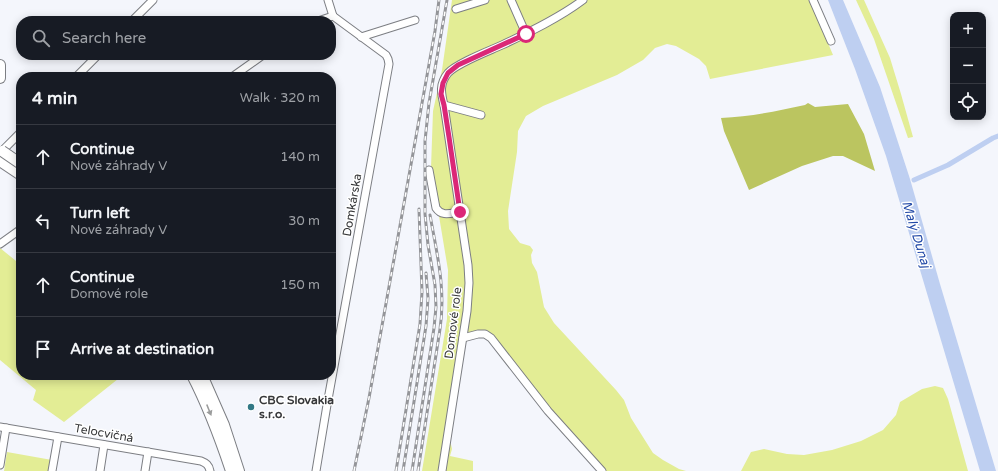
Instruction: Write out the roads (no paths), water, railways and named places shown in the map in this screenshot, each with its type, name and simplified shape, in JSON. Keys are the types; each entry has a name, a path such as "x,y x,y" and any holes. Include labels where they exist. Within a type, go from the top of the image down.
{"highway":[{"path":"0,65 0,78"},
{"path":"0,152 16,161"},
{"path":"0,152 16,170"},
{"path":"194,380 210,411 231,471"},
{"path":"204,380 224,425 239,471"}],"street":[{"path":"137,16 154,0"},
{"path":"328,0 333,16"},
{"path":"456,9 485,0"},
{"path":"511,0 526,34"},
{"name":"Domové role","path":"442,471 464,338 469,283 468,265 444,105 441,94 442,86 446,76 458,65 526,34 583,0"},
{"path":"812,0 831,41"},
{"name":"Domkárska","path":"336,18 386,55 389,64 336,354"},
{"path":"361,37 415,20"},
{"path":"81,72 93,60"},
{"path":"239,72 256,60"},
{"path":"444,105 481,115"},
{"path":"0,152 16,137"},
{"path":"429,170 436,208 439,212 444,214 460,212"},
{"path":"0,244 16,232"},
{"path":"464,338 478,334 485,334 491,338 548,411 602,471"},
{"name":"Domkárska","path":"316,471 331,380"},
{"path":"0,465 3,427"},
{"name":"Telocvičná","path":"3,427 204,462 210,471"},
{"path":"52,471 58,437"},
{"path":"100,471 104,445"},
{"path":"145,471 148,452"}],"water":[{"name":"Malý Dunaj","path":"828,0 843,0 880,87 910,179 996,471 980,471 886,156 855,69"}],"waterway":[{"path":"914,180 948,165 998,136"}],"railway":[{"path":"354,471 369,398 435,31 439,0"},
{"path":"412,471 436,307 435,285 428,245 425,214 425,141 429,103 447,0"},
{"path":"396,471 420,324 422,292 419,209"},
{"path":"418,471 442,314 440,272 430,215"},
{"path":"403,471 426,326 428,298 426,273"}],"place":[{"name":"CBC Slovakia s.r.o.","path":"251,407"}]}
